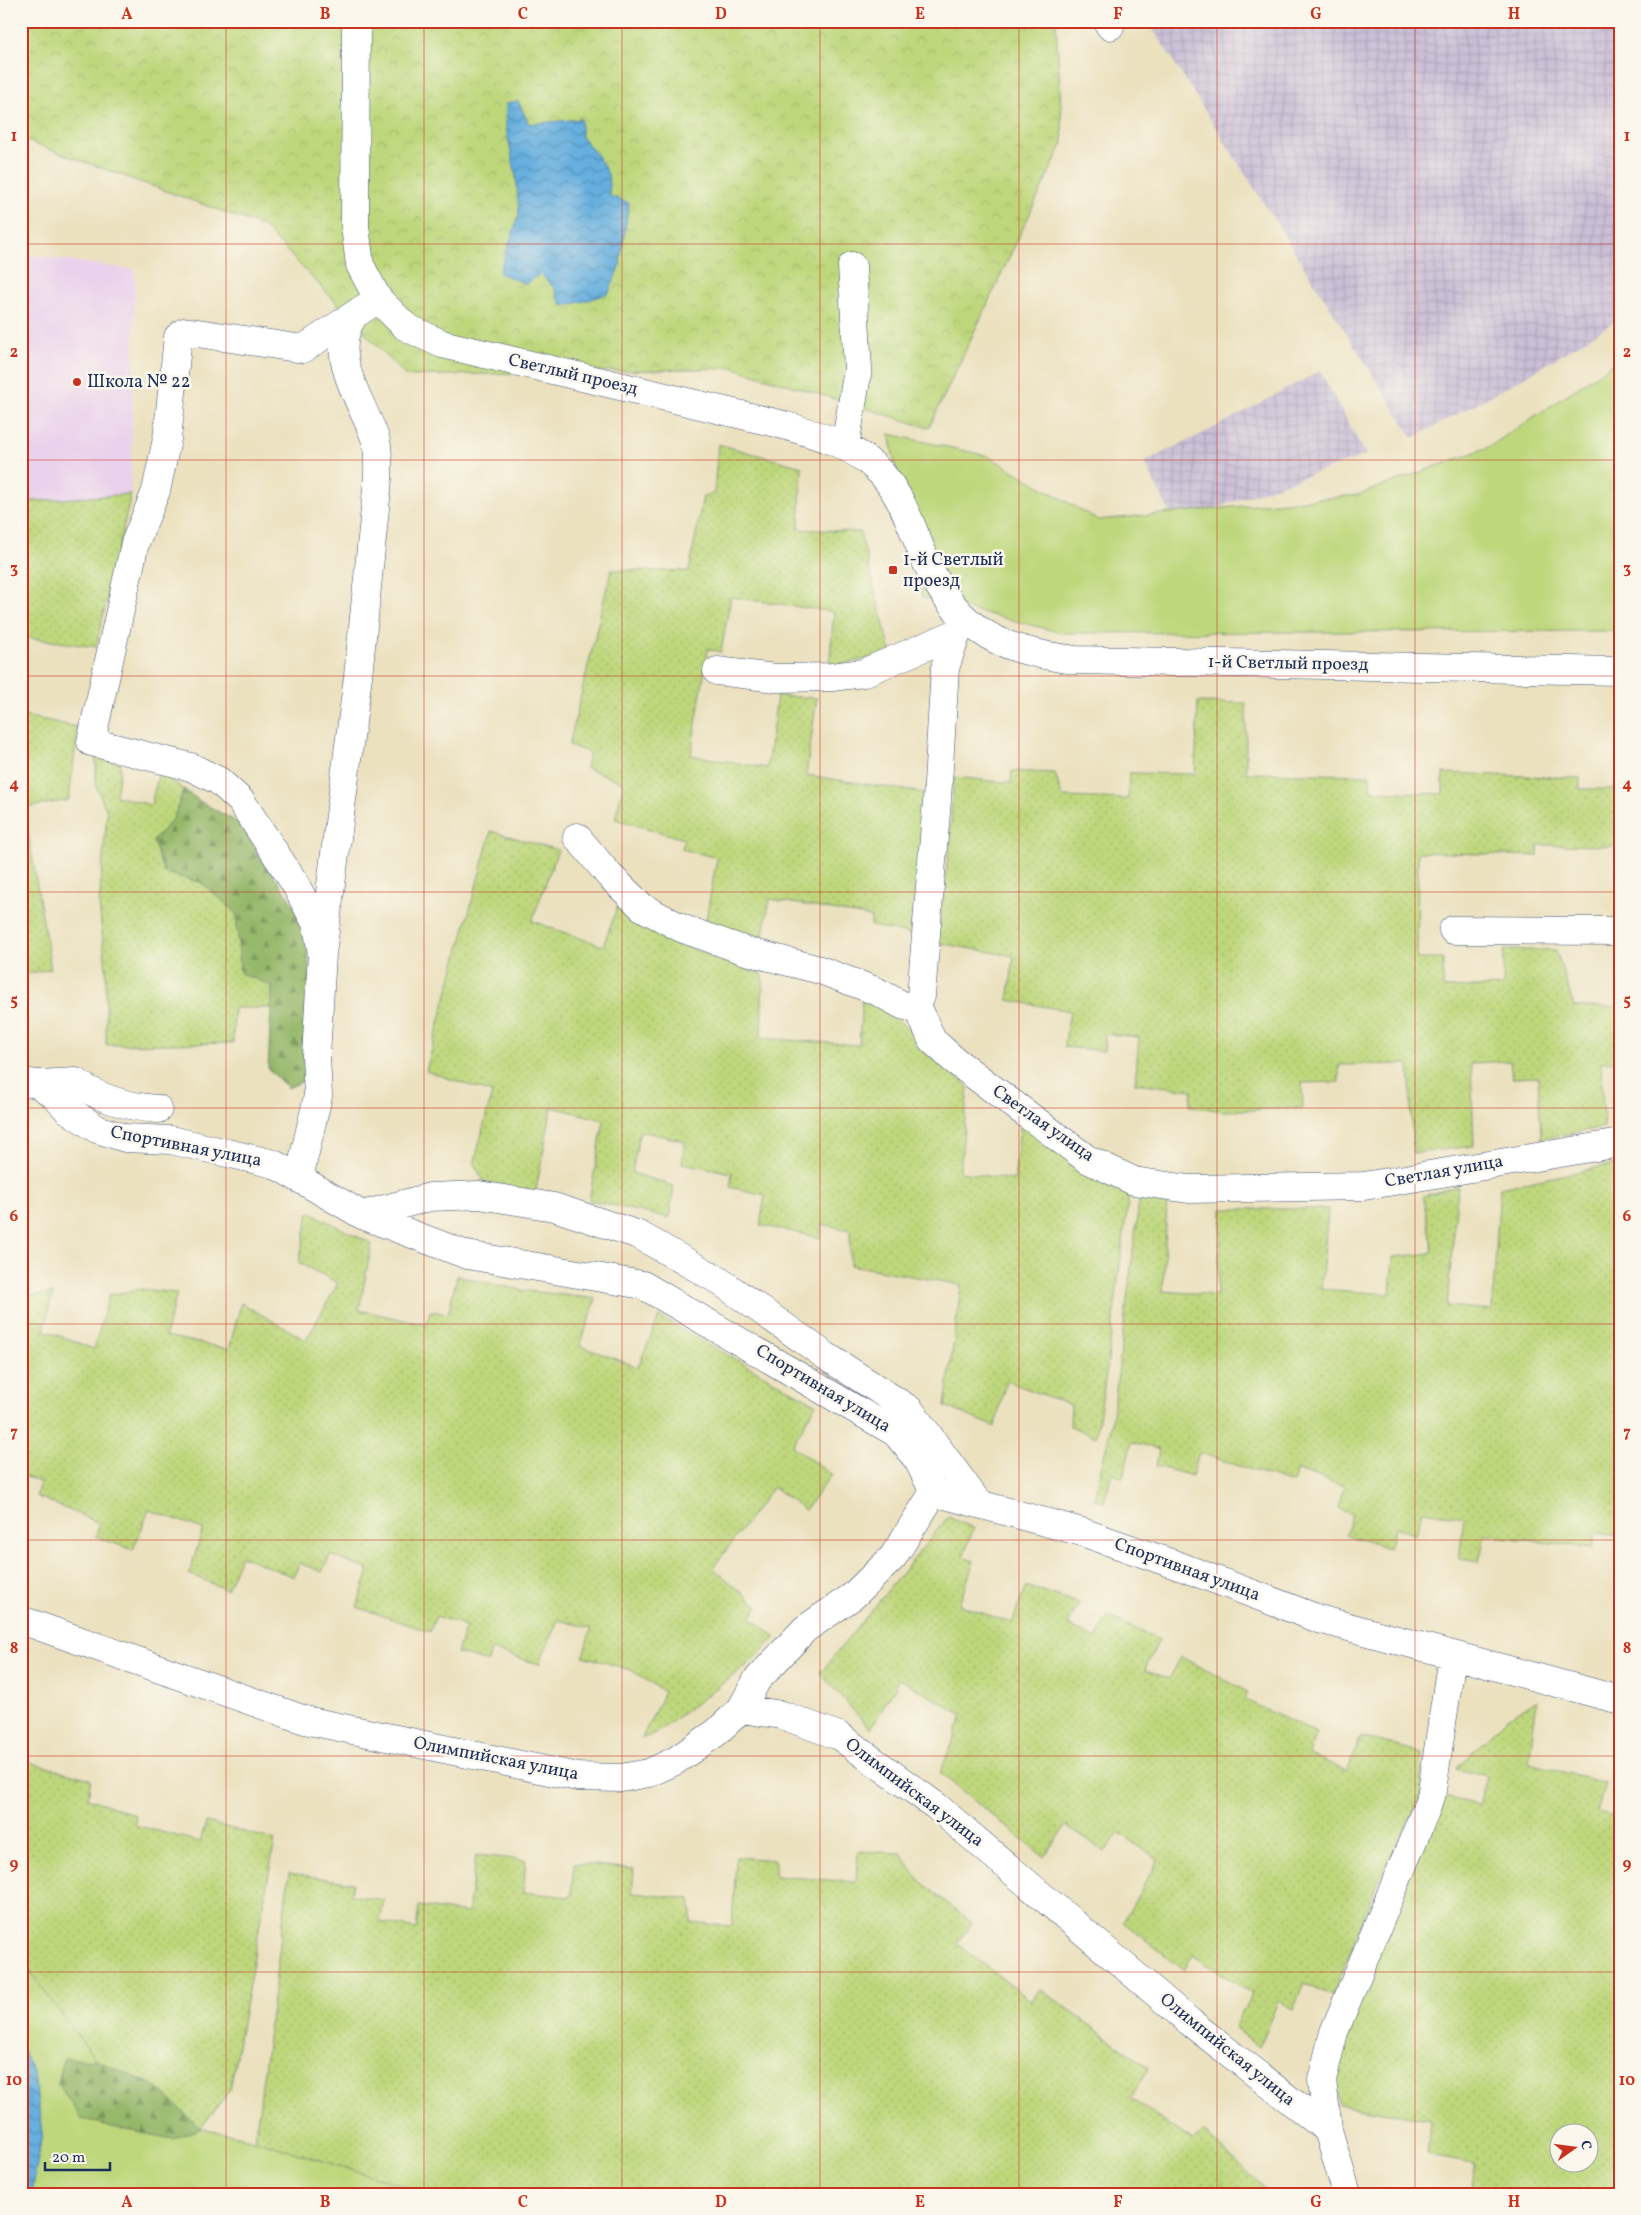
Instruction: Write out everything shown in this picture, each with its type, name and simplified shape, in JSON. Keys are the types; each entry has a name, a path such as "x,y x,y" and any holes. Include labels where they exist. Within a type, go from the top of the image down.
{"street":[{"name":"Светлый проезд","path":"356,21 355,226 360,265 378,299 406,327 442,344 776,423 820,436 844,446 865,459 882,474 896,493 935,582 960,626"},
{"path":"844,446 858,369 857,326 852,266"},
{"path":"322,954 317,925 294,882 241,801 219,781 191,767 91,742 136,544 156,491 167,439 178,337 184,332 191,332 304,349 378,299"},
{"path":"299,1178 318,1096 316,1056 322,954 358,676 379,458 376,442 350,380 345,360 344,336 347,326 353,317"},
{"path":"717,671 776,678 832,677 863,673 960,626"},
{"path":"577,837 608,875 642,907 681,928 746,951 820,970 876,991 904,1006 917,1005 921,996 937,800 945,668 960,626"},
{"name":"1-й Светлый проезд","path":"960,626 984,634 1015,649 1045,657 1075,660 1620,671"},
{"path":"1453,930 1620,931"},
{"name":"Светлая улица","path":"917,1005 932,1040 954,1060 1087,1159 1134,1181 1188,1189 1364,1186 1620,1143"},
{"path":"30,1083 76,1082 85,1088 131,1107 158,1110"},
{"name":"Спортивная улица","path":"30,1083 54,1094 67,1108 97,1129 125,1138 171,1140 274,1164 362,1215 467,1256 643,1285 896,1433 918,1460 934,1492 1082,1532 1182,1567 1319,1619 1620,1700"},
{"path":"362,1215 430,1198 478,1195 554,1208 639,1235 718,1280 826,1356 910,1410 979,1504"},
{"path":"741,1709 757,1680 805,1628 853,1596 893,1557 934,1492"},
{"name":"Олимпийская улица","path":"21,1620 305,1720 578,1777 621,1778 648,1773 675,1761 717,1732 741,1709 782,1715 839,1736 936,1806 1190,2022 1328,2130"},
{"path":"1347,2194 1328,2130 1322,2080 1334,2032 1431,1797 1452,1656"}],"shaded area":[{"path":"1148,21 1620,21 1620,319 1520,380 1413,438"},
{"name":"Школа № 22","path":"21,254 135,270 131,494 21,502"},
{"path":"1320,371 1366,455 1175,522 1144,462 1206,432"}],"green space":[{"path":"31,21 1056,21 1063,143 929,428 734,368 406,376 263,226 21,139 21,40"},
{"path":"1620,359 1620,631 1062,633 922,597 889,434 988,456 1098,520 1358,495 1489,447"},
{"path":"718,444 802,467 799,529 860,532 891,653 829,667 834,612 731,597 721,652 708,649 691,755 767,768 777,696 817,698 806,775 924,793 921,848 910,934 871,926 871,917 770,899 761,945 704,930 717,858 682,849 684,839 615,819 624,783 586,768 589,753 569,745 611,570 689,571 703,496 714,493"},
{"path":"131,494 96,647 21,637 21,502"},
{"path":"1198,702 1246,703 1246,773 1370,775 1371,791 1443,794 1443,773 1580,778 1580,789 1620,789 1620,846 1538,845 1538,856 1418,852 1417,959 1443,959 1443,988 1503,986 1504,950 1556,950 1574,1007 1620,1007 1620,1061 1601,1062 1604,1127 1541,1139 1538,1077 1512,1078 1510,1061 1471,1063 1474,1146 1413,1153 1409,1064 1339,1065 1339,1082 1302,1083 1303,1108 1223,1111 1190,1106 1192,1090 1135,1083 1139,1037 1105,1034 1104,1051 1064,1047 1070,1011 1008,1000 1014,956 937,943 949,848 954,777 1011,783 1012,771 1055,773 1062,797 1128,799 1129,773 1195,774"},
{"path":"21,715 78,727 69,800 24,808 51,969 21,975"},
{"path":"96,756 121,763 116,796 151,805 159,772 184,789 174,817 153,841 164,873 200,882 236,912 240,973 272,986 271,1008 234,1008 233,1043 106,1045 106,969 99,905 107,812 96,786"},
{"path":"184,789 201,802 239,823 306,924 311,993 306,1080 288,1088 268,1069 272,986 240,973 236,912 200,882 165,873 153,841 174,817"},
{"path":"491,831 558,850 532,921 603,946 618,905 684,946 763,975 761,1038 859,1045 862,1000 884,1007 968,1087 960,1172 1014,1180 1021,1120 1130,1186 1107,1368 1096,1437 1070,1426 1071,1405 1006,1381 995,1427 945,1406 961,1285 850,1265 850,1230 822,1224 820,1238 760,1225 765,1195 730,1187 732,1173 682,1163 685,1141 640,1131 632,1173 674,1186 669,1218 589,1200 604,1120 552,1107 535,1194 485,1183 474,1164 492,1093 426,1071"},
{"path":"1620,1163 1620,1536 1595,1533 1592,1548 1485,1535 1479,1562 1459,1559 1464,1517 1423,1511 1415,1535 1395,1527 1389,1548 1346,1535 1352,1515 1338,1508 1344,1486 1297,1470 1293,1483 1199,1453 1192,1476 1156,1466 1159,1449 1132,1442 1123,1478 1112,1474 1104,1502 1094,1499 1112,1422 1140,1194 1167,1201 1163,1291 1217,1295 1222,1209 1328,1209 1321,1289 1390,1294 1393,1257 1433,1253 1423,1196 1458,1186 1447,1306 1492,1310 1500,1188"},
{"path":"309,1212 372,1244 359,1310 427,1325 430,1311 448,1314 457,1276 521,1290 596,1299 580,1346 638,1367 659,1317 816,1404 792,1446 832,1475 805,1510 773,1487 713,1568 758,1606 750,1617 776,1637 747,1665 654,1735 642,1738 664,1692 631,1670 583,1656 591,1628 558,1620 539,1664 491,1650 488,1662 457,1653 466,1626 436,1616 430,1632 357,1607 369,1570 330,1555 322,1572 299,1563 294,1577 241,1556 227,1590 189,1574 203,1529 149,1510 133,1550 96,1537 99,1523 36,1496 40,1482 21,1475 21,1297 53,1293 44,1330 94,1349 109,1295 142,1289 177,1293 165,1336 229,1349 241,1303 306,1340 338,1283 299,1263"},
{"path":"948,1517 974,1528 963,1557 974,1561 959,1605 1012,1623 1026,1586 1079,1603 1068,1625 1096,1639 1108,1616 1159,1640 1145,1669 1169,1679 1181,1657 1248,1692 1245,1700 1316,1733 1309,1754 1347,1771 1361,1736 1422,1753 1420,1797 1372,1895 1333,1996 1304,1983 1293,2009 1278,2001 1259,2047 1234,2027 1252,1994 1193,1955 1184,1970 1123,1922 1158,1860 1119,1833 1105,1852 1066,1825 1044,1857 940,1773 963,1715 900,1679 870,1729 820,1673"},
{"path":"1537,1700 1529,1763 1605,1783 1597,1812 1620,1817 1620,2194 1471,2194 1475,2163 1427,2155 1430,2120 1339,2105 1335,2081 1344,2032 1440,1796 1479,1805 1487,1776 1456,1769 1505,1720"},
{"path":"21,1760 91,1779 88,1798 136,1815 135,1825 200,1842 206,1822 275,1840 230,2090 201,2128 154,2085 96,2060 21,1960"},
{"path":"858,1851 901,1853 920,1881 972,1923 957,1943 1031,2001 1040,1989 1149,2068 1131,2098 1193,2141 1203,2131 1270,2194 441,2194 424,2192 255,2140 289,1873 353,1883 351,1895 384,1900 380,1922 416,1929 419,1906 468,1913 476,1855 526,1860 523,1892 571,1897 574,1863 634,1869 632,1893 691,1899 691,1922 732,1926 736,1857 775,1860 775,1876 856,1882"},
{"path":"21,1960 96,2060 154,2085 201,2128 255,2140 424,2192 441,2194 32,2194 42,2133 34,2075 21,2046"},
{"path":"64,2058 96,2060 154,2085 201,2128 173,2139 112,2127 81,2118 58,2084"}],"water":[{"path":"518,101 529,124 581,119 581,136 599,158 608,174 610,196 629,203 620,264 609,293 562,306 554,288 540,274 526,284 499,273 519,214 516,176 506,128 506,103"},
{"path":"21,2046 34,2075 42,2133 32,2194 21,2194"}],"place":[{"name":"Школа № 22","path":"77,382"},
{"name":"1-й Светлый проезд","path":"893,570"}]}
